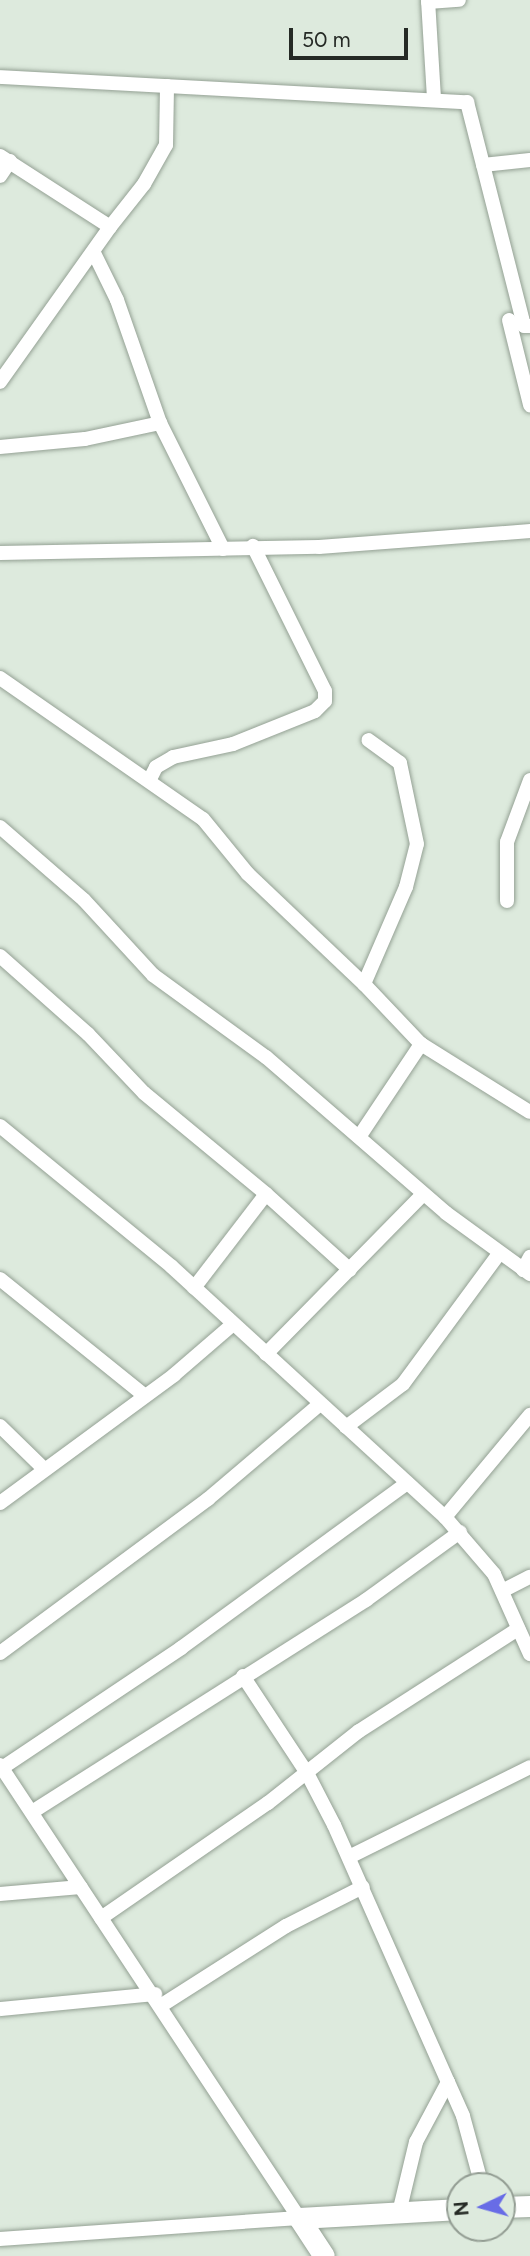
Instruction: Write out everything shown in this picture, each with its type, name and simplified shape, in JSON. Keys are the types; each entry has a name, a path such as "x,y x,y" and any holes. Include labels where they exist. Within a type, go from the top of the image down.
{"street":[{"path":"434,99 428,1 458,0"},
{"path":"0,77 467,102 524,326 530,326"},
{"path":"0,382 110,227 144,184 166,145 167,86"},
{"path":"0,176 5,158 110,227"},
{"path":"483,165 530,160"},
{"path":"94,253 117,300 160,423 223,548"},
{"path":"509,320 530,405"},
{"path":"0,447 85,439 160,423"},
{"path":"0,553 336,547 530,531"},
{"path":"150,779 156,767 173,757 233,744 315,711 325,701 325,691 253,547"},
{"path":"0,678 150,779 203,819 248,874 364,984 421,1044 530,1112"},
{"path":"364,984 406,887 417,844 400,763 368,740"},
{"path":"507,901 507,842 530,780"},
{"path":"0,827 84,900 153,975 266,1058 498,1255 528,1267"},
{"path":"0,956 88,1034 144,1093 266,1194 349,1270"},
{"path":"359,1137 421,1044"},
{"path":"0,1126 87,1193 445,1517 460,1532 504,1590 530,1654"},
{"path":"194,1288 266,1194"},
{"path":"266,1354 423,1194"},
{"path":"346,1427 403,1384 498,1255"},
{"path":"0,1279 145,1396"},
{"path":"0,1503 145,1396 233,1324"},
{"path":"0,1653 208,1499 320,1404"},
{"path":"445,1517 530,1415"},
{"path":"0,1426 44,1469"},
{"path":"324,2256 158,1999 2,1770 181,1648 407,1483"},
{"path":"32,1812 366,1600 460,1532"},
{"path":"504,1590 530,1577"},
{"path":"101,1918 307,1773 370,1724 518,1629"},
{"path":"243,1676 307,1773 349,1857 464,2116 478,2172"},
{"path":"349,1857 530,1767"},
{"path":"0,1894 81,1887"},
{"path":"0,2009 158,1999 286,1926 363,1887"},
{"path":"399,2213 416,2142 448,2082"},
{"path":"0,2239 446,2211"}]}
